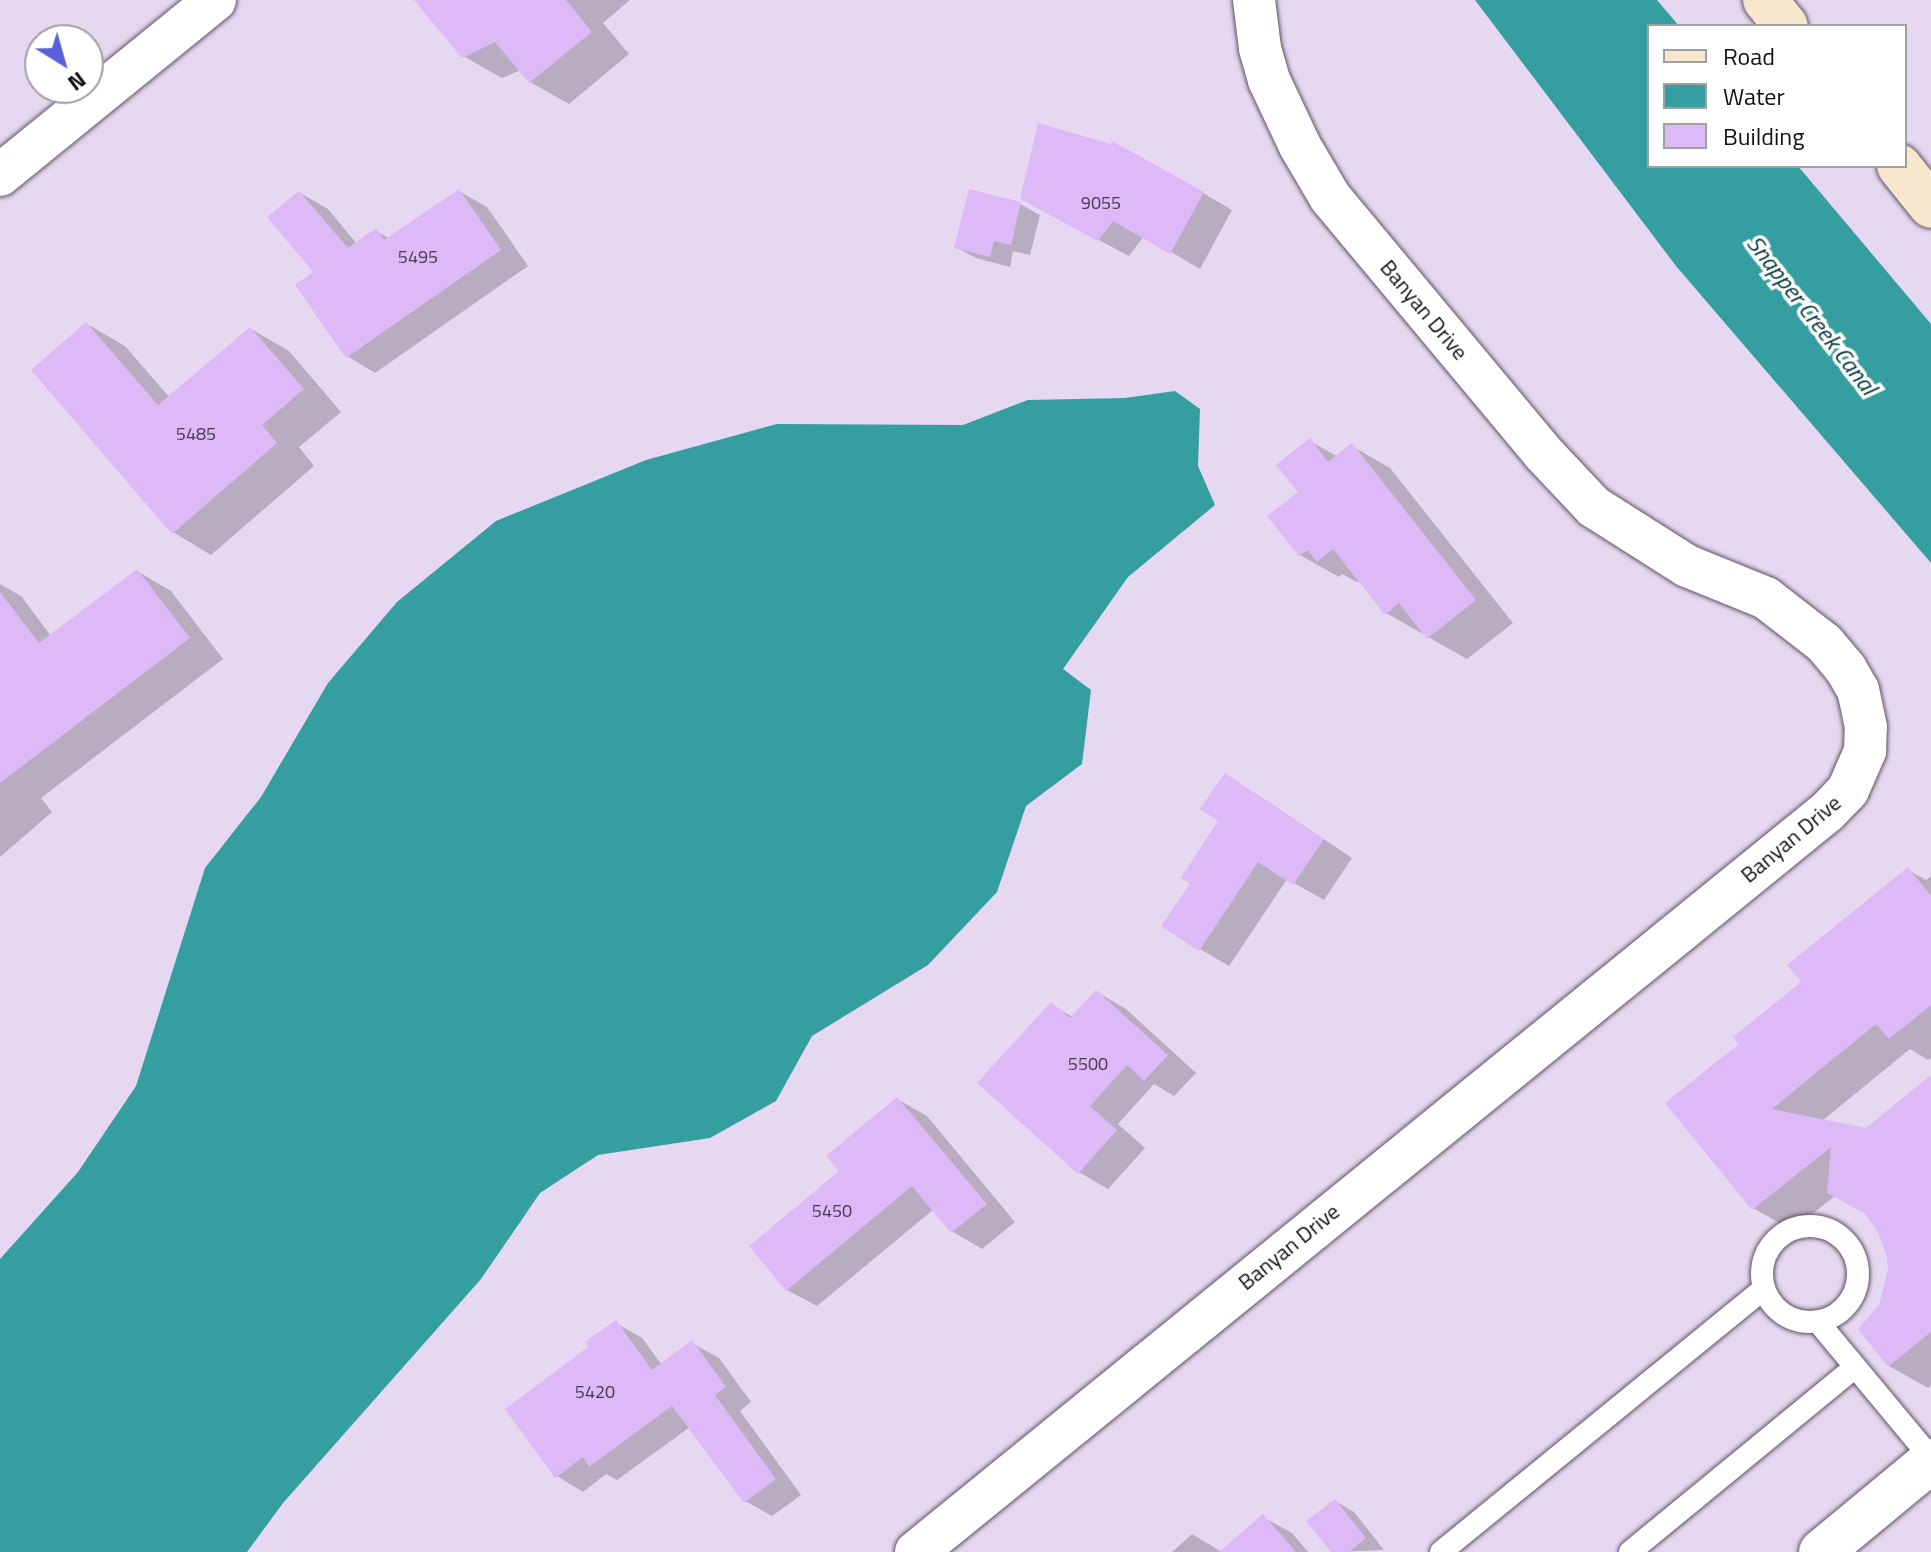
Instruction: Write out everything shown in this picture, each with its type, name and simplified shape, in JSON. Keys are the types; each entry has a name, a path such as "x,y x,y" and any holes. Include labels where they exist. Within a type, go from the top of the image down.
{"main road":[{"path":"1765,0 1784,24"},
{"path":"1901,168 1931,206"}],"street":[{"path":"4,163 215,0"},
{"name":"Banyan Drive","path":"916,1552 1827,812 1848,790 1865,751 1866,727 1858,690 1846,669 1824,643 1766,598 1687,566 1594,507 1544,454 1330,197 1300,146 1269,80 1260,48 1254,0"},
{"path":"1821,1552 1931,1460"}],"lane":[{"path":"1803,1226 1836,1232 1857,1258 1856,1292 1834,1316 1818,1322 1791,1318 1779,1311 1764,1289 1765,1256 1774,1242 1803,1226"},
{"path":"1441,1552 1764,1289"},
{"path":"1818,1322 1931,1460"},
{"path":"1630,1552 1855,1367"}],"water":[{"name":"Snapper Creek Canal","path":"1475,0 1657,0 1677,24 1647,24 1647,168 1800,168 1931,324 1931,563 1676,266"},
{"path":"1175,391 1200,409 1198,466 1215,505 1128,577 1063,669 1091,690 1082,764 1026,806 997,892 928,965 812,1036 776,1101 710,1138 598,1155 540,1193 481,1279 283,1503 247,1552 0,1552 0,1259 78,1172 136,1086 205,868 261,797 328,683 397,602 496,521 646,460 777,424 963,425 1028,400 1125,398"}],"building":[{"path":"414,0 566,0 592,32 529,83 495,42 462,58"},
{"path":"1038,123 1111,144 1112,141 1204,192 1170,254 1113,221 1098,241 1020,199"},
{"path":"459,189 501,250 346,358 295,285 313,272 267,217 299,191 348,248 376,228 384,240"},
{"path":"969,189 1021,202 1011,245 994,241 990,257 954,248"},
{"path":"86,322 158,405 250,327 304,389 262,425 277,443 172,534 31,370"},
{"path":"1310,438 1328,462 1352,443 1476,600 1427,639 1399,603 1385,615 1333,549 1317,562 1308,550 1299,556 1267,516 1298,492 1276,465"},
{"path":"137,569 190,638 0,783 0,592 39,643"},
{"path":"1225,773 1324,839 1293,885 1258,862 1199,951 1161,926 1190,884 1181,878 1218,821 1200,809"},
{"path":"1908,867 1931,896 1931,1005 1889,1039 1876,1024 1772,1109 1866,1128 1931,1075 1931,1332 1888,1367 1858,1329 1879,1305 1888,1270 1887,1257 1877,1230 1864,1213 1827,1193 1831,1147 1752,1210 1665,1103 1739,1044 1733,1037 1801,982 1787,965"},
{"path":"1096,990 1168,1055 1144,1081 1127,1065 1090,1106 1117,1130 1078,1174 977,1083 1051,1002 1070,1018"},
{"path":"897,1097 987,1204 951,1233 912,1186 786,1291 749,1246 839,1171 826,1156"},
{"path":"616,1320 652,1370 692,1340 726,1387 715,1395 776,1479 744,1503 672,1406 589,1467 583,1457 555,1478 505,1409 588,1347 585,1342"},
{"path":"1335,1499 1366,1538 1349,1552 1331,1552 1306,1521"},
{"path":"1263,1514 1296,1552 1219,1552"}]}
